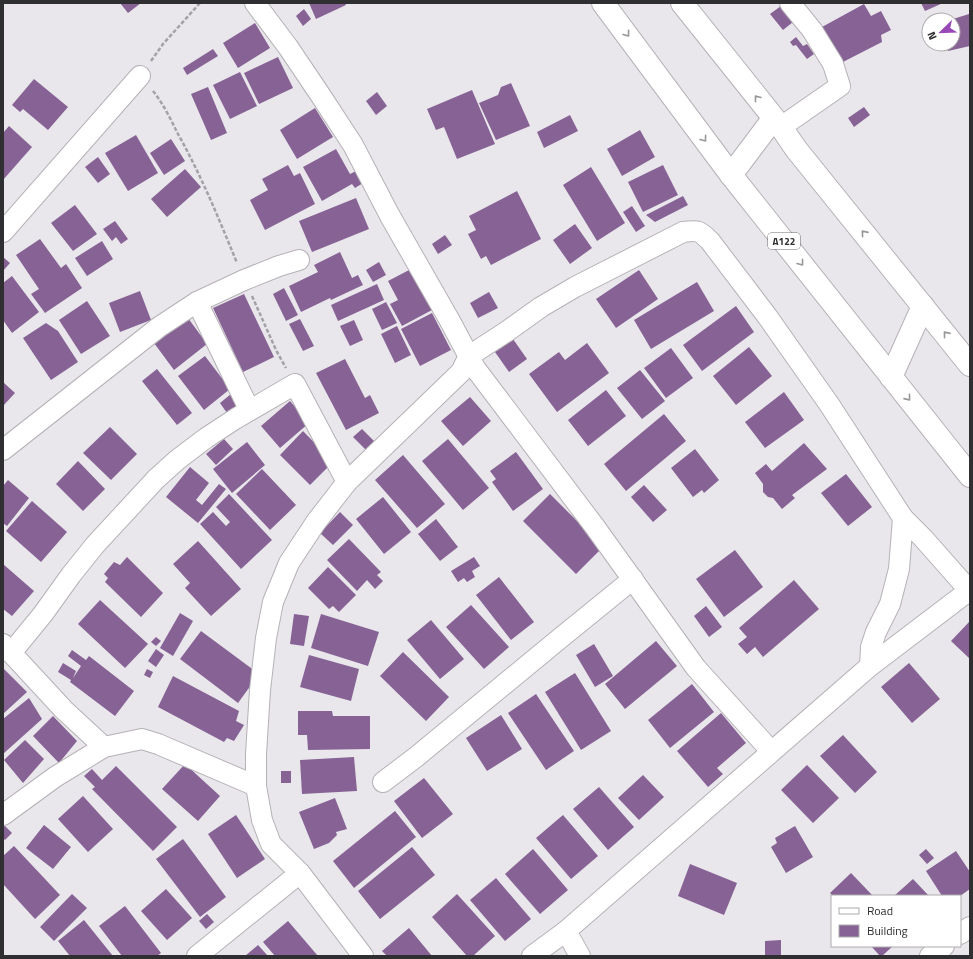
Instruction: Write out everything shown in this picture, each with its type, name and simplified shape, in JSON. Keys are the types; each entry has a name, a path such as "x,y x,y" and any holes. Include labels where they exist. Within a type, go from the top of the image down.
{"highway":[{"name":"A122","path":"603,3 731,175 970,476"},
{"path":"682,3 796,149 970,365"},
{"path":"731,175 777,123"},
{"path":"891,377 923,306"}],"street":[{"path":"255,3 292,53 353,145 390,216 475,368 552,469 696,668 771,751"},
{"path":"777,123 840,86 833,64 812,30 790,3"},
{"path":"3,232 140,76"},
{"path":"363,956 300,873 271,844 262,820 256,786 256,754 260,690 266,638 273,602 289,563 316,522 347,482 461,372 469,356 541,307 575,287 683,232 702,232 768,316 829,404 903,518 970,590 870,666 566,931 532,956"},
{"path":"3,450 159,327 197,302 244,280 299,260"},
{"path":"197,302 248,407"},
{"path":"104,747 64,710 7,648 43,614 95,545 156,479 177,460 206,438 235,419 295,384 347,482"},
{"path":"870,666 871,647 876,632 890,604 899,569 903,518"},
{"path":"383,782 416,757 633,579"},
{"path":"3,815 54,776 104,747 142,739 164,746 256,786"},
{"path":"197,956 300,873"},
{"path":"961,933 970,927"},
{"path":"566,931 580,956"},
{"path":"930,956 943,947"}],"path":[{"path":"200,3 163,44 140,76 155,94 170,118 206,188 244,280 276,350 295,384"}],"building":[{"path":"120,3 141,3 128,13"},
{"path":"309,3 345,3 346,5 316,19"},
{"path":"921,3 943,3 925,11"},
{"path":"864,4 871,16 881,11 891,30 881,35 882,42 841,63 822,27"},
{"path":"781,6 793,22 783,30 770,14"},
{"path":"304,9 311,19 303,26 296,16"},
{"path":"969,14 970,17 970,46 961,48 961,16"},
{"path":"255,23 270,48 238,68 223,43"},
{"path":"796,37 803,46 807,44 814,54 807,59 796,45 793,46 790,42"},
{"path":"213,49 218,56 187,75 183,68"},
{"path":"278,57 293,88 259,104 244,73"},
{"path":"240,72 257,106 230,119 213,85"},
{"path":"34,79 68,107 48,130 23,109 20,112 12,105"},
{"path":"511,83 530,126 496,140 479,103 498,95 501,87"},
{"path":"208,87 227,133 211,140 191,94"},
{"path":"472,90 495,144 457,159 444,127 436,130 427,109"},
{"path":"377,92 387,106 376,115 366,101"},
{"path":"864,107 870,115 854,127 848,118"},
{"path":"315,108 333,137 297,159 280,130"},
{"path":"570,115 578,131 544,148 537,132"},
{"path":"9,126 32,147 3,180 3,133"},
{"path":"640,130 655,157 622,176 607,149"},
{"path":"136,135 158,173 128,191 105,153"},
{"path":"171,139 185,161 164,175 150,153"},
{"path":"336,149 350,174 356,171 363,183 355,188 352,184 322,201 303,167"},
{"path":"98,157 110,174 98,183 85,167"},
{"path":"288,165 294,176 300,173 315,204 265,230 250,200 268,190 262,179"},
{"path":"663,165 678,195 643,212 628,182"},
{"path":"591,167 625,223 597,241 563,185"},
{"path":"185,169 201,187 167,217 151,199"},
{"path":"517,191 541,239 491,265 486,256 481,259 468,234 476,230 469,216"},
{"path":"683,196 688,205 655,222 646,215"},
{"path":"356,198 369,229 312,252 299,221"},
{"path":"75,205 97,234 73,251 51,223"},
{"path":"632,206 645,226 636,232 623,212"},
{"path":"115,221 128,239 121,244 116,237 112,241 103,229"},
{"path":"575,224 592,248 570,264 553,240"},
{"path":"445,235 452,245 438,254 432,244"},
{"path":"40,239 61,268 66,264 82,288 45,313 31,294 39,289 16,255"},
{"path":"102,241 113,259 87,276 75,258"},
{"path":"340,252 352,278 358,275 363,285 331,300 330,298 301,312 289,286 318,272 314,265"},
{"path":"3,257 10,263 3,271"},
{"path":"379,262 386,275 373,282 366,270"},
{"path":"411,269 432,310 402,326 390,304 398,300 388,281"},
{"path":"639,270 658,299 616,328 596,299"},
{"path":"12,276 39,312 12,333 3,320 3,283"},
{"path":"697,282 714,311 651,349 634,320"},
{"path":"377,284 384,300 338,321 331,305"},
{"path":"284,288 298,315 286,321 273,294"},
{"path":"140,291 151,320 120,332 109,303"},
{"path":"489,292 498,308 478,318 470,303"},
{"path":"244,294 274,357 243,372 213,308"},
{"path":"87,301 110,336 81,354 59,320"},
{"path":"386,302 397,323 382,330 372,309"},
{"path":"736,306 754,332 702,371 683,345"},
{"path":"432,313 451,350 420,366 401,329"},
{"path":"188,318 207,344 174,370 154,343"},
{"path":"300,319 314,346 303,351 289,324"},
{"path":"354,320 363,340 350,346 340,326"},
{"path":"46,323 58,331 78,362 51,380 23,338"},
{"path":"397,326 411,355 395,363 381,334"},
{"path":"513,339 527,359 509,372 495,352"},
{"path":"587,343 609,373 557,412 529,374 559,352 565,360"},
{"path":"749,347 772,376 736,405 713,376"},
{"path":"671,348 693,378 666,398 644,368"},
{"path":"205,356 230,389 204,410 178,376"},
{"path":"345,359 365,398 370,395 379,413 346,430 316,373"},
{"path":"157,369 192,413 177,425 142,381"},
{"path":"640,370 665,401 642,419 617,388"},
{"path":"3,382 15,393 3,406"},
{"path":"606,390 626,416 588,446 568,420"},
{"path":"784,392 804,420 765,448 745,422"},
{"path":"231,394 239,404 227,413 220,403"},
{"path":"470,397 491,421 463,446 441,421"},
{"path":"290,401 309,423 280,448 261,426"},
{"path":"664,414 686,441 626,491 604,464"},
{"path":"110,427 137,454 111,480 83,453"},
{"path":"362,429 375,442 367,451 353,437"},
{"path":"303,431 333,462 310,485 280,455"},
{"path":"224,439 233,449 216,465 206,454"},
{"path":"448,439 489,488 463,510 422,461"},
{"path":"247,442 265,465 232,493 213,469"},
{"path":"804,443 827,469 792,495 795,498 782,509 773,498 768,497 763,492 763,484 755,473 766,464 772,471"},
{"path":"695,449 719,480 704,493 702,490 693,497 671,468"},
{"path":"516,452 543,489 513,511 492,482 496,479 490,471"},
{"path":"403,455 445,504 417,528 375,480"},
{"path":"78,461 105,489 83,511 56,484"},
{"path":"190,467 209,483 196,500 202,505 219,484 226,489 198,523 166,497"},
{"path":"262,469 296,505 270,530 236,494"},
{"path":"846,474 872,507 848,526 821,493"},
{"path":"8,480 29,498 7,526 3,523 3,486"},
{"path":"644,485 667,510 653,522 631,497"},
{"path":"229,494 272,540 241,569 200,524 213,512 226,526 230,522 216,507"},
{"path":"550,494 603,547 576,574 523,521"},
{"path":"383,497 411,532 384,554 356,519"},
{"path":"32,501 67,532 41,562 6,531"},
{"path":"340,512 353,525 333,545 320,533"},
{"path":"436,519 458,547 440,561 418,534"},
{"path":"349,539 381,572 377,575 383,581 375,589 367,580 357,591 327,560"},
{"path":"198,541 241,589 211,616 185,588 190,583 173,564"},
{"path":"735,550 763,587 724,617 696,579"},
{"path":"127,557 163,593 141,617 105,582 108,578 104,574 114,562 120,565"},
{"path":"474,557 480,566 472,571 475,577 467,582 464,578 458,582 451,571"},
{"path":"3,564 34,591 12,616 3,609"},
{"path":"328,567 356,595 339,612 333,606 329,609 308,588"},
{"path":"499,577 534,622 511,640 476,595"},
{"path":"794,580 819,609 763,657 755,647 747,654 738,644 747,637 739,628"},
{"path":"100,600 148,644 125,668 78,624"},
{"path":"471,605 509,647 484,669 446,627"},
{"path":"706,606 722,627 709,637 694,616"},
{"path":"180,613 193,621 173,656 160,648"},
{"path":"294,614 309,616 304,646 290,644"},
{"path":"321,614 379,632 368,666 311,648"},
{"path":"431,620 464,659 440,679 407,640"},
{"path":"970,621 970,659 951,641"},
{"path":"201,631 259,674 238,703 180,659"},
{"path":"156,637 161,641 156,646 151,642"},
{"path":"656,641 677,666 625,709 605,684"},
{"path":"594,644 613,676 595,687 576,655"},
{"path":"156,649 164,655 156,667 148,661"},
{"path":"72,650 86,660 89,656 134,691 115,716 70,682 71,680 58,672 63,663 76,671 73,678 81,666 68,656"},
{"path":"403,652 449,697 426,721 380,676"},
{"path":"309,655 359,669 351,701 300,687"},
{"path":"909,663 940,699 912,723 881,687"},
{"path":"3,668 27,692 3,714"},
{"path":"147,669 153,672 150,678 144,675"},
{"path":"575,673 611,731 581,750 545,692"},
{"path":"173,676 239,711 236,721 244,725 234,741 227,738 224,742 158,707"},
{"path":"692,684 714,712 670,748 648,720"},
{"path":"536,694 574,751 546,770 508,713"},
{"path":"29,698 42,719 3,754 3,719"},
{"path":"298,711 332,711 333,716 370,716 370,749 308,750 307,735 298,735"},
{"path":"721,713 746,743 717,768 723,774 708,787 677,751"},
{"path":"501,715 522,749 487,771 466,738"},
{"path":"53,716 77,741 59,763 33,736"},
{"path":"843,735 877,772 855,793 820,756"},
{"path":"25,740 44,759 23,783 4,760"},
{"path":"354,757 357,791 302,794 300,760"},
{"path":"185,764 220,796 198,821 162,789"},
{"path":"807,765 839,798 813,823 781,790"},
{"path":"116,766 177,827 153,851 92,789 95,787 84,776 92,769 102,780"},
{"path":"281,771 291,771 291,783 281,783"},
{"path":"643,775 664,797 639,820 618,798"},
{"path":"424,778 453,814 422,838 394,801"},
{"path":"599,787 634,827 608,850 573,809"},
{"path":"83,796 113,829 88,852 58,819"},
{"path":"335,798 347,829 336,832 337,835 329,843 314,849 299,812"},
{"path":"395,811 416,837 354,888 333,861"},
{"path":"236,815 265,859 237,878 208,834"},
{"path":"563,815 598,856 571,879 536,838"},
{"path":"44,825 71,847 53,869 26,848"},
{"path":"5,826 12,833 5,840 3,838 3,827"},
{"path":"795,826 813,857 786,873 771,847 777,843 775,838"},
{"path":"183,839 226,897 200,917 156,859"},
{"path":"14,846 60,895 35,919 3,884 3,856"},
{"path":"412,847 435,875 380,919 358,891"},
{"path":"533,849 568,890 540,914 505,874"},
{"path":"926,849 934,858 927,864 919,855"},
{"path":"956,851 970,872 970,889 961,895 941,895 926,871"},
{"path":"690,864 737,883 724,915 678,896"},
{"path":"851,873 872,895 832,895 830,893"},
{"path":"496,878 531,919 505,941 470,900"},
{"path":"913,879 928,895 895,895"},
{"path":"166,889 192,918 167,940 141,911"},
{"path":"72,894 87,908 54,941 40,927"},
{"path":"457,894 495,936 473,956 467,956 432,917"},
{"path":"125,906 161,953 157,956 122,956 99,926"},
{"path":"207,914 214,922 206,929 199,921"},
{"path":"84,920 113,956 70,956 58,941"},
{"path":"288,921 318,956 275,956 263,942"},
{"path":"409,928 432,956 387,956 382,951"},
{"path":"781,940 781,956 765,956 765,941"},
{"path":"258,945 268,956 245,956"},
{"path":"872,947 892,947 882,956 880,956"}]}
